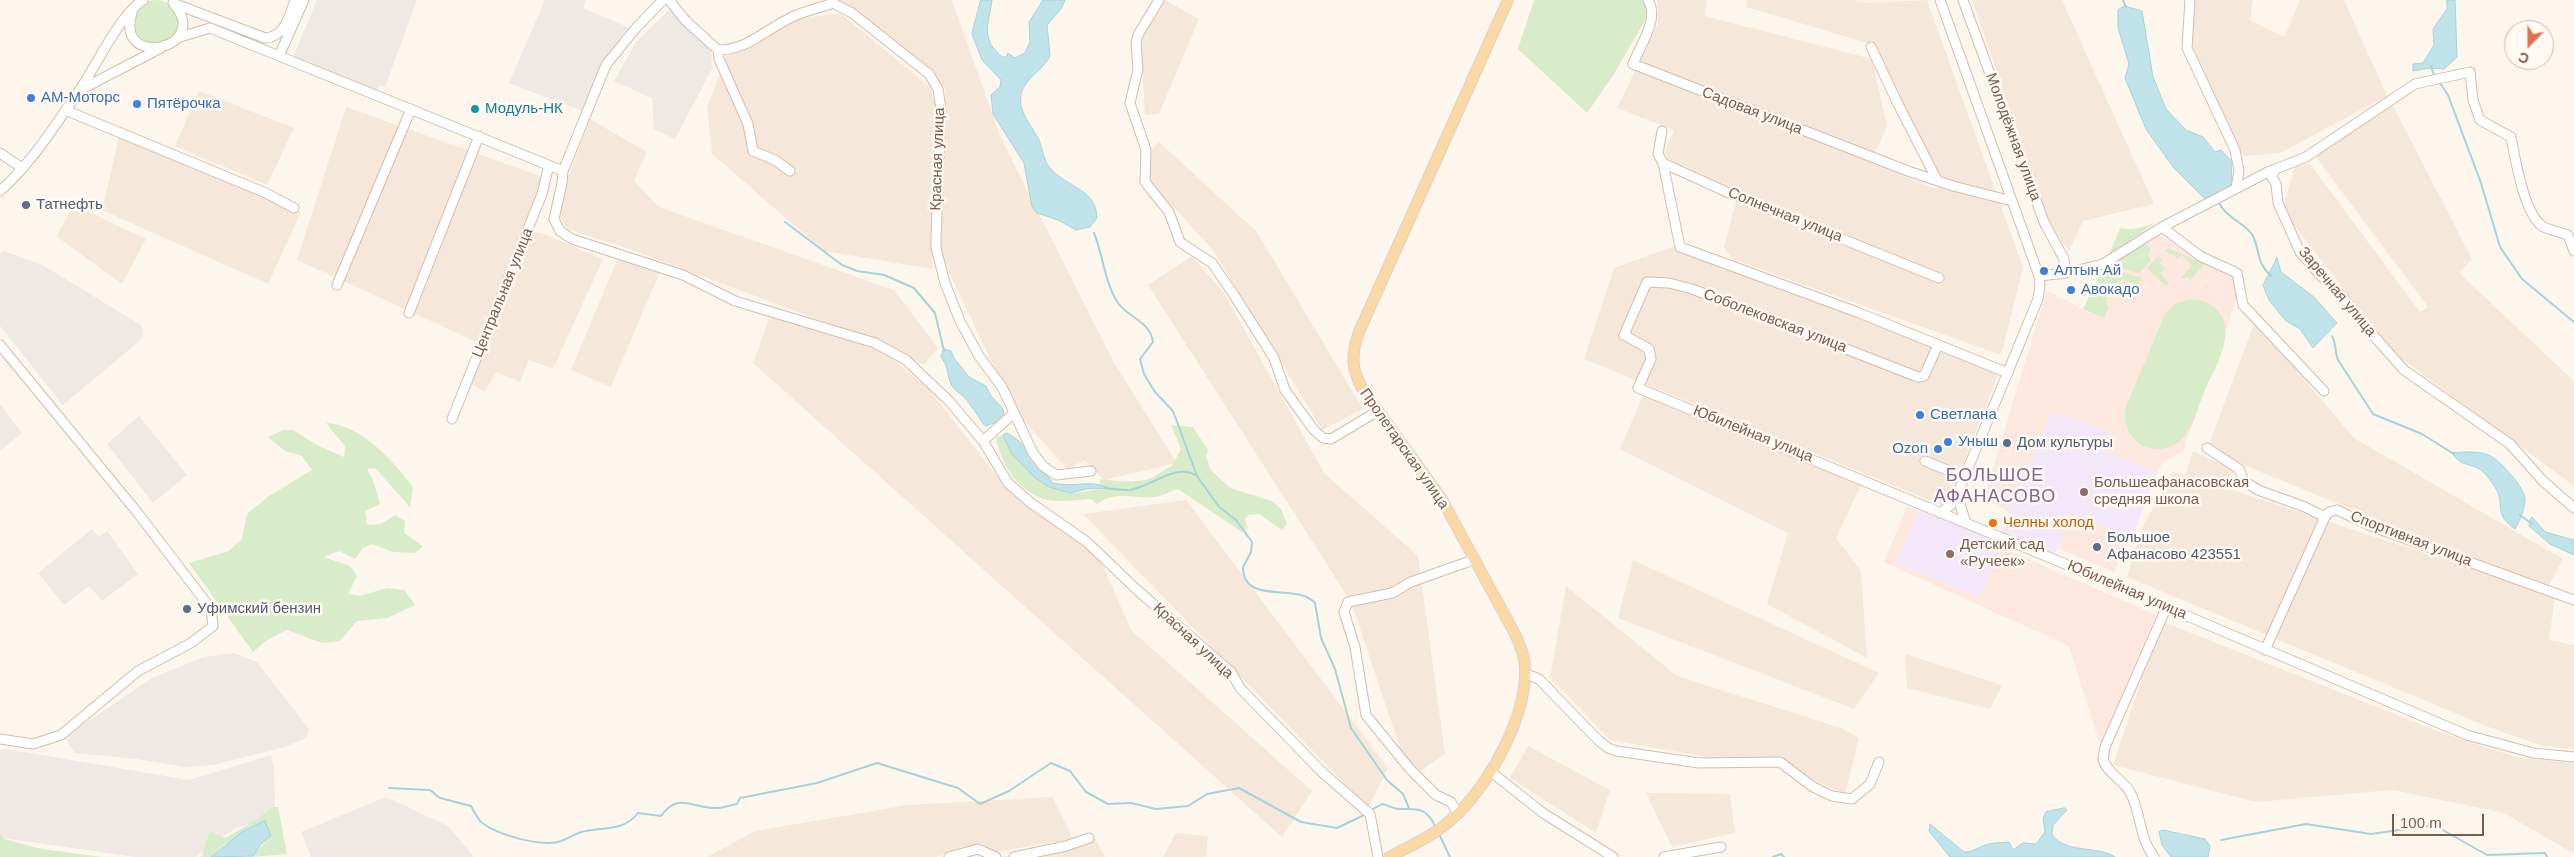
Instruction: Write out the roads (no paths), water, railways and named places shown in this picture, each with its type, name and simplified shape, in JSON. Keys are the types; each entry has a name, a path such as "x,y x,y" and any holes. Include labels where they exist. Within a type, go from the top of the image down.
{"main road":[{"name":"Пролетарская улица","path":"1389,857 1444,827 1458,814 1490,771 1514,723 1521,702 1526,674 1524,656 1515,634 1440,498 1355,377 1352,363 1353,348 1508,0"}],"street":[{"path":"0,191 22,168 80,90 106,46 134,6 144,0"},
{"path":"170,1 265,38 276,36 280,32 295,0"},
{"path":"279,56 304,0"},
{"name":"Центральная улица","path":"609,250 572,239 560,231 554,218 562,183 562,171 606,65 635,29 664,0"},
{"path":"669,0 699,34 718,50 719,59 748,124 753,151 765,154 790,171"},
{"path":"1159,0 1138,35 1136,43 1138,69 1130,103 1146,150 1144,182 1169,212 1180,242 1212,263 1274,358 1285,390 1314,430 1323,438 1332,439 1378,411"},
{"name":"Садовая улица","path":"1648,0 1653,7 1653,18 1633,64 1908,171 1937,180"},
{"name":"Молодёжная улица","path":"1940,0 2039,276 2040,286 2038,299 1957,495 1951,505 1940,513"},
{"name":"Молодёжная улица","path":"1963,0 2044,222 2064,259 2066,273"},
{"path":"2190,0 2187,48 2235,150 2239,171 2236,188"},
{"path":"80,90 172,44 182,20 170,1"},
{"name":"Красная улица","path":"718,50 729,50 754,41 792,16 833,3 852,12 929,74 938,89 941,109 936,248 945,283 960,321 980,356 1002,387 1030,447 1043,466 1056,475 1091,471"},
{"path":"134,6 130,27 137,41 144,46 159,49"},
{"path":"176,38 210,28 480,136 562,171"},
{"path":"1871,47 1937,180"},
{"path":"2039,276 2066,273 2103,264 2162,227 2236,188 2306,157 2415,84 2470,72 2473,100 2480,120 2511,137 2516,167 2528,206 2541,225 2568,235 2574,251"},
{"path":"337,285 412,109"},
{"path":"65,110 266,193 294,208"},
{"path":"1662,131 1658,154 1662,163 1680,247 1938,345 2008,374"},
{"path":"409,313 480,136"},
{"path":"0,154 22,168"},
{"name":"Солнечная улица","path":"1662,163 1732,194 1939,278"},
{"name":"Центральная улица","path":"452,419 542,194 549,165"},
{"name":"Заречная улица","path":"2274,172 2272,178 2276,184 2278,203 2300,252 2343,297 2364,326 2404,370 2510,444 2543,482 2574,508"},
{"name":"Молодёжная улица","path":"1937,180 2012,201"},
{"path":"2162,227 2200,256 2237,272 2242,305 2324,391"},
{"name":"Красная улица","path":"609,250 683,275 735,301 875,343 906,360 949,401 983,441 1008,483 1030,503 1087,542 1136,589 1193,636 1231,672 1240,688 1323,774 1370,814 1378,857"},
{"name":"Соболековская улица","path":"1624,335 1647,282 1669,283 1692,289 1918,377 1924,376 1927,372 1938,345"},
{"name":"Юбилейная улица","path":"1624,335 1649,349 1651,359 1638,388 2167,606 2265,650 2467,735 2533,753 2574,757"},
{"path":"0,345 127,499 211,608 213,626 191,643 138,670 61,735 33,744 0,739"},
{"path":"983,441 1014,413"},
{"path":"2207,448 2239,469 2244,481 2258,490 2305,507 2325,517 2265,650"},
{"path":"1925,461 1964,477"},
{"path":"1957,495 1966,523"},
{"name":"Спортивная улица","path":"2325,517 2329,512 2337,510 2373,527 2574,600"},
{"path":"1458,814 1451,802 1436,795 1409,768 1366,715 1355,647 1344,612 1348,602 1392,594 1411,582 1473,560"},
{"path":"2154,857 2144,840 2140,820 2130,792 2108,769 2103,759 2105,747 2167,606"},
{"path":"1526,674 1540,678 1598,740 1608,748 1617,751 1699,763 1780,762 1813,787 1832,796 1852,799 1870,784 1879,762"},
{"path":"1490,771 1542,813 1613,857"},
{"path":"1014,857 1066,846 1089,838"},
{"path":"1664,857 1721,847"},
{"path":"949,857 978,849 996,857"}],"water":[{"path":"981,0 992,0 988,27 991,45 1002,56 1006,57 1008,53 1015,58 1025,53 1030,42 1029,22 1043,0 1065,0 1061,9 1047,25 1050,56 1024,86 1021,105 1025,117 1039,140 1044,158 1050,168 1092,200 1097,218 1090,227 1076,230 1058,220 1037,213 1032,207 1024,163 993,114 991,95 1000,87 1001,80 982,60 972,34"},
{"path":"2447,0 2455,0 2457,57 2444,69 2430,68 2413,71 2413,64 2423,63 2434,45 2433,29 2447,9"},
{"path":"2125,6 2142,11 2153,77 2166,109 2186,130 2203,137 2215,152 2221,150 2231,160 2232,184 2216,195 2204,198 2173,167 2146,129 2125,78 2129,64 2118,28 2118,10"},
{"path":"2277,258 2281,272 2314,297 2337,323 2313,348 2300,329 2286,321 2269,300 2263,286"},
{"path":"944,349 951,351 954,358 969,377 986,386 991,396 1003,409 1004,415 999,421 986,426 983,424 963,396 952,386 946,365 941,357"},
{"path":"1007,433 1019,441 1053,483 1067,485 1095,484 1109,488 1086,489 1070,493 1049,487 1035,478 1011,453 1003,435"},
{"path":"2452,453 2482,453 2491,456 2506,469 2521,488 2525,503 2515,529 2504,519 2498,494 2487,476 2481,470 2462,463"},
{"path":"2532,517 2545,532 2574,540 2574,555 2550,544 2529,526"},
{"path":"2065,808 2067,810 2053,825 2052,834 2057,840 2072,847 2108,853 2115,857 1950,857 1929,831 1930,824 1964,852 1989,844 2009,842 2013,850 2023,843 2036,844 2045,832 2043,818 2046,812"},
{"path":"265,821 271,836 261,844 253,856 211,857 242,832"},
{"path":"2163,830 2205,839 2210,846 2208,857 2171,857 2162,845 2159,832"}],"waterway":[{"path":"2123,0 2126,7"},
{"path":"2431,66 2434,75"},
{"path":"2440,83 2448,95 2481,183 2500,247 2522,279 2574,322"},
{"path":"2219,203 2227,213 2253,236 2263,266 2271,276"},
{"path":"785,222 842,265 857,271 884,275 914,288 935,313 944,351"},
{"path":"1094,233 1110,287 1118,303 1144,325 1151,335 1153,342 1140,359 1144,374 1155,392 1173,411 1197,476 1219,507 1236,520 1252,542 1251,552 1243,567 1245,579 1252,586 1261,590 1296,594 1307,597 1315,603 1321,638 1335,669 1351,728 1387,780 1403,794 1409,808"},
{"path":"2332,336 2338,360 2373,414 2422,434 2454,454"},
{"path":"1105,488 1129,490 1179,472 1188,472 1196,475"},
{"path":"2520,515 2532,524"},
{"path":"389,788 430,790 440,798 471,806 481,822 497,831 529,841 550,843 561,841 582,832 621,826 633,819 638,813 661,816 674,804 686,803 708,808 722,808 737,804 740,798 817,783 877,763 958,788 980,804 1009,791 1051,763 1070,771 1086,792 1108,804 1131,803 1156,809 1188,806 1207,794 1239,788 1301,822 1337,828 1364,815"},
{"path":"1373,809 1382,804 1396,809 1422,811 1433,821 1436,828"},
{"path":"2221,840 2306,824 2371,834 2434,825 2487,855 2545,853 2547,857"},
{"path":"1439,834 1450,857"},
{"path":"1773,857 1781,854 1784,857"}],"place":[{"name":"АМ-Моторс","path":"31,98"},
{"name":"Пятёрочка","path":"137,104"},
{"name":"Модуль-НК","path":"475,109"},
{"name":"Татнефть","path":"26,205"},
{"name":"Алтын Ай","path":"2044,271"},
{"name":"Авокадо","path":"2071,290"},
{"name":"Светлана","path":"1920,415"},
{"name":"Уныш","path":"1948,442"},
{"name":"Дом культуры","path":"2007,443"},
{"name":"Ozon","path":"1938,449"},
{"name":"Большеафанасовская средняя школа","path":"2084,492"},
{"name":"Челны холод","path":"1993,523"},
{"name":"Большое Афанасово 423551","path":"2097,547"},
{"name":"Детский сад «Ручеек»","path":"1950,554"},
{"name":"Уфимский бензин","path":"187,609"}],"district":[{"name":"БОЛЬШОЕ АФАНАСОВО","path":"1995,486"}]}
